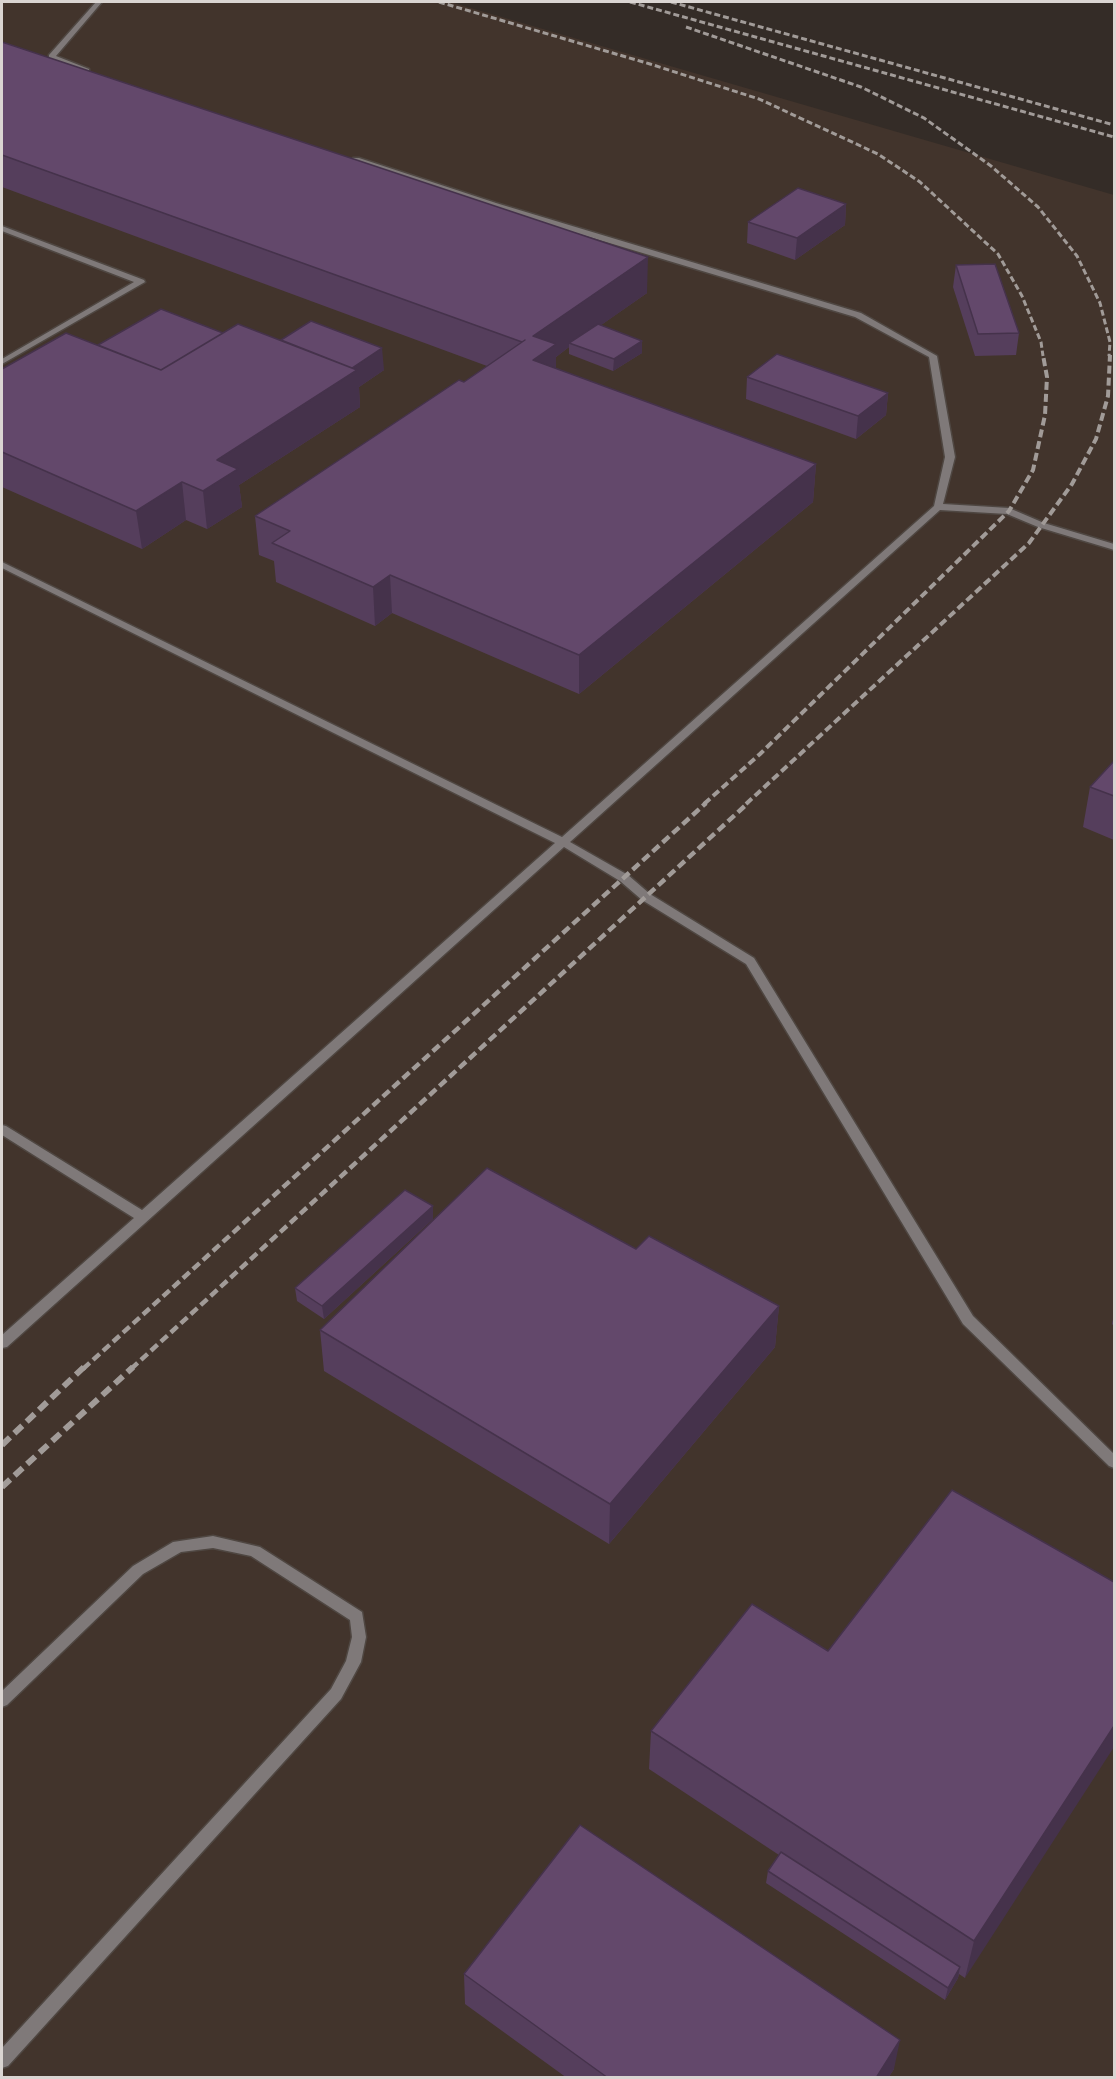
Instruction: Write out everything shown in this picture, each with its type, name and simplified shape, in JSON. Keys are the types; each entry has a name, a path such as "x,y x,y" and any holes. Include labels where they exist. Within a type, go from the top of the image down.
{"lane":[{"path":"92,73 52,57 99,2"},
{"path":"2,1344 938,507 950,457 933,356 858,315 493,205 348,157"},
{"path":"2,228 141,282 2,362"},
{"path":"938,507 1009,511 1041,525 1114,547"},
{"path":"2,565 563,842 624,878 646,897 750,961 968,1320 1114,1462"},
{"path":"2,1129 143,1217"},
{"path":"2,1700 138,1570 178,1546 213,1542 255,1551 357,1617 359,1637 353,1662 336,1694 2,2060"}],"shaded area":[{"path":"2,2 450,2 1114,195 1114,2077 2,2078"}],"building":[{"path":"2,42 648,257 533,336 556,344 533,360 816,464 579,655 390,575 373,587 272,543 290,531 255,516 459,380 464,382 525,340 522,342 2,155"},
{"path":"798,188 846,204 797,238 748,222"},
{"path":"995,264 1019,333 978,334 956,265"},
{"path":"161,309 223,333 161,370 98,345"},
{"path":"311,321 382,348 352,368 281,340"},
{"path":"238,324 357,370 217,460 238,469 203,491 182,482 136,511 2,452 2,369 66,333 161,370"},
{"path":"598,324 642,341 614,359 569,343"},
{"path":"777,354 888,393 858,416 747,377"},
{"path":"1114,761 1114,796 1090,787"},
{"path":"487,1168 636,1249 649,1236 779,1306 610,1504 320,1330"},
{"path":"405,1190 433,1206 322,1306 295,1288"},
{"path":"952,1490 1114,1582 1114,1726 974,1941 651,1731 752,1604 828,1651"},
{"path":"580,1825 900,2040 876,2078 608,2078 464,1974"},
{"path":"781,1852 960,1967 948,1988 768,1871"}],"railway":[{"path":"439,2 650,64 759,99 878,154 920,182 998,254 1022,296 1041,342 1043,356"},
{"path":"630,2 1114,137"},
{"path":"671,2 1114,125"},
{"path":"686,27 861,87 924,118 991,166 1038,207 1077,256 1100,303 1110,342 1109,356"},
{"path":"704,804 760,754 1009,511 1033,470 1045,415 1047,377 1043,355"},
{"path":"746,804 1029,543 1072,484 1096,439 1108,396 1110,355"},
{"path":"83,1369 706,803"},
{"path":"131,1369 748,803"},
{"path":"2,1445 84,1367"},
{"path":"2,1487 133,1367"}]}
